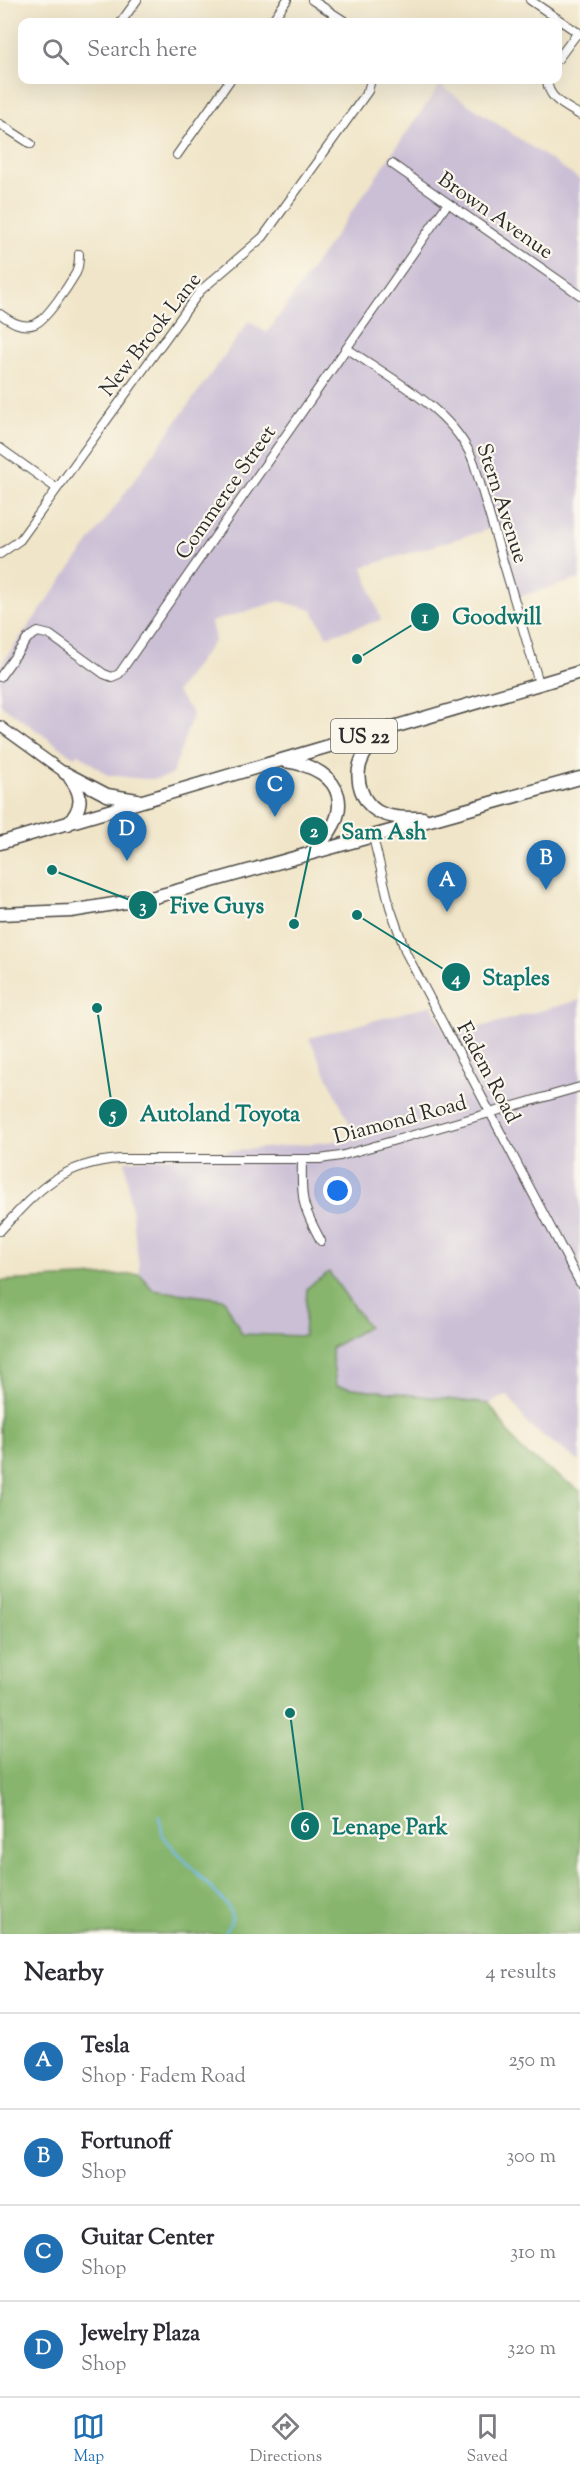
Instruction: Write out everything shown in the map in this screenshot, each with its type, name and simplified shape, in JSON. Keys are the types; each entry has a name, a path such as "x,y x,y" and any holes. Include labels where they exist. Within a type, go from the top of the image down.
{"highway":[{"name":"US 22","path":"0,843 580,672"},
{"path":"390,728 371,744 362,757 358,777 362,795 375,810 390,816 435,819"},
{"path":"280,761 303,764 319,771 331,782 338,796 338,813 333,828 324,841 306,856"},
{"path":"65,773 107,795 147,800"},
{"path":"65,773 76,786 81,799 77,812 68,824"},
{"path":"2,915 86,909 151,898 580,778"}],"street":[{"path":"124,18 137,0"},
{"path":"274,18 286,0"},
{"path":"312,0 340,18"},
{"path":"530,0 557,18"},
{"path":"562,22 579,33 562,54"},
{"path":"177,155 228,84"},
{"name":"New Brook Lane","path":"0,554 20,540 200,291 263,237 368,91 370,84"},
{"path":"548,84 552,96 580,115"},
{"path":"0,124 31,144"},
{"name":"Brown Avenue","path":"392,164 580,295"},
{"name":"Commerce Street","path":"0,677 28,638 38,632 44,632 104,674 112,677 119,674 448,203"},
{"path":"0,314 22,326 35,324 46,316 76,272 79,254"},
{"name":"Stern Avenue","path":"348,349 438,411 466,443 474,463 539,684"},
{"path":"0,448 56,488"},
{"path":"0,726 65,773"},
{"name":"Fadem Road","path":"374,837 390,907 406,953 580,1283"},
{"name":"Diamond Road","path":"0,1231 44,1186 65,1172 90,1163 120,1159 302,1161 340,1156 580,1087"},
{"path":"302,1161 302,1199 305,1211 321,1241"}],"shaded area":[{"path":"440,85 580,180 580,579 514,598 493,528 363,567 381,620 327,636 312,610 280,601 211,622 215,640 176,692 193,714 172,775 145,779 107,775 78,753 75,757 71,755 0,704 0,666 249,321 267,333"},
{"path":"580,1000 580,1462 529,1426 507,1394 489,1404 335,1386 331,1348 307,1288 304,1336 242,1334 224,1299 153,1290 140,1274 125,1161 357,1139 309,1038 432,1005 447,1036"}],"green space":[{"path":"329,1272 368,1327 331,1348 336,1386 489,1404 521,1450 580,1491 580,1934 0,1934 0,1281 140,1274 153,1290 224,1299 242,1334 304,1336 307,1288"}],"waterway":[{"path":"159,1816 163,1837 229,1908 231,1919 225,1934"}],"place":[{"name":"Goodwill","path":"357,659"},
{"name":"Guitar Center","path":"275,817"},
{"name":"Jewelry Plaza","path":"127,861"},
{"name":"Five Guys","path":"52,870"},
{"name":"Fortunoff","path":"546,890"},
{"name":"Tesla","path":"447,912"},
{"name":"Staples","path":"357,915"},
{"name":"Sam Ash","path":"294,924"},
{"name":"Autoland Toyota","path":"97,1008"},
{"name":"Lenape Park","path":"290,1713"}]}
